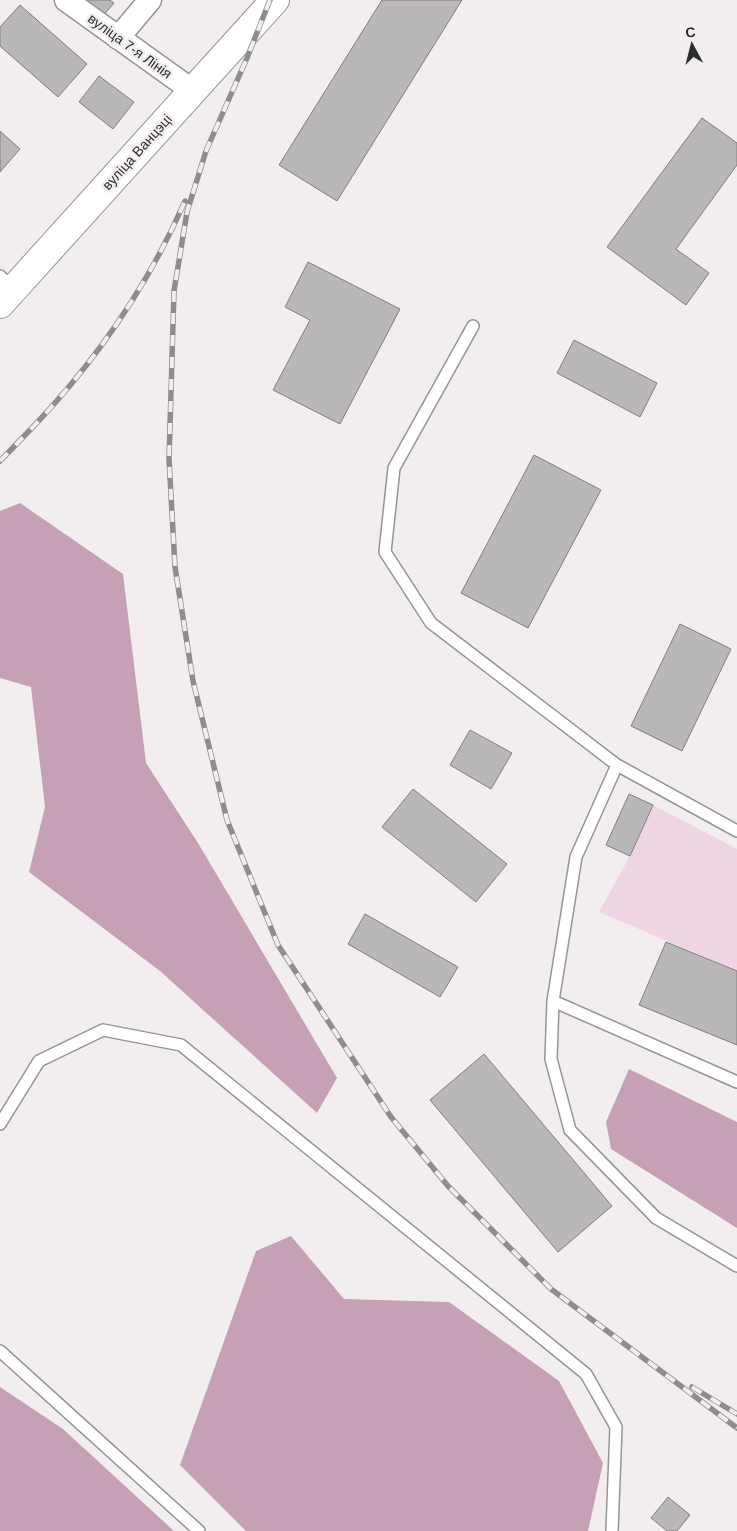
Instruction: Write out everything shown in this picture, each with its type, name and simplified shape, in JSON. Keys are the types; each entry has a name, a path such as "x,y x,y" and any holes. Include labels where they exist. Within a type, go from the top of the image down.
{"main road":[{"name":"вуліца Ванцэці","path":"5,290 193,91 275,0"}],"street":[{"name":"вуліца 7-я Лінія","path":"66,0 193,91"},
{"path":"118,38 150,0"}],"lane":[{"path":"473,326 394,468 385,552 431,623 617,765 737,831"},
{"path":"617,765 576,857 553,1001 551,1059 570,1130 656,1218 737,1266"},
{"path":"553,1001 737,1082"},
{"path":"0,1124 40,1061 103,1030 181,1045 586,1374 616,1427 612,1531"},
{"path":"0,1351 199,1531"}],"shaded area":[{"path":"20,503 123,574 146,763 198,843 337,1078 317,1113 160,971 29,872 45,807 31,687 0,678 0,511"},
{"path":"653,805 737,849 737,971 599,912 630,856"},
{"path":"629,1069 737,1122 737,1228 611,1149 606,1122"},
{"path":"291,1236 344,1299 449,1302 559,1381 603,1463 588,1531 246,1531 180,1465 256,1251"},
{"path":"0,1387 63,1429 174,1531 0,1531"}],"building":[{"path":"82,0 110,0 114,3 103,16"},
{"path":"382,0 462,0 337,201 279,165"},
{"path":"20,5 87,64 58,97 0,46 0,27"},
{"path":"99,76 134,102 113,129 79,102"},
{"path":"702,118 737,143 737,165 676,249 709,273 686,305 607,247"},
{"path":"0,131 20,149 0,172"},
{"path":"308,262 400,309 340,424 273,390 310,320 285,307"},
{"path":"574,340 657,383 640,417 557,373"},
{"path":"534,455 601,490 528,628 461,593"},
{"path":"680,624 731,649 682,751 631,726"},
{"path":"470,730 512,753 491,789 450,765"},
{"path":"413,789 507,864 476,902 382,827"},
{"path":"629,794 653,805 630,856 606,845"},
{"path":"365,914 458,967 440,997 348,944"},
{"path":"666,942 737,971 737,1045 639,1005"},
{"path":"484,1054 612,1206 558,1252 430,1100"},
{"path":"668,1497 690,1515 677,1531 667,1531 651,1518"}],"railway":[{"path":"270,0 206,151 187,212 174,291 169,459 175,567 193,681 227,820 278,945 391,1117 448,1186 551,1289 737,1428"},
{"path":"0,461 55,403 118,322 154,263 185,201"},
{"path":"692,1387 737,1414"}]}
